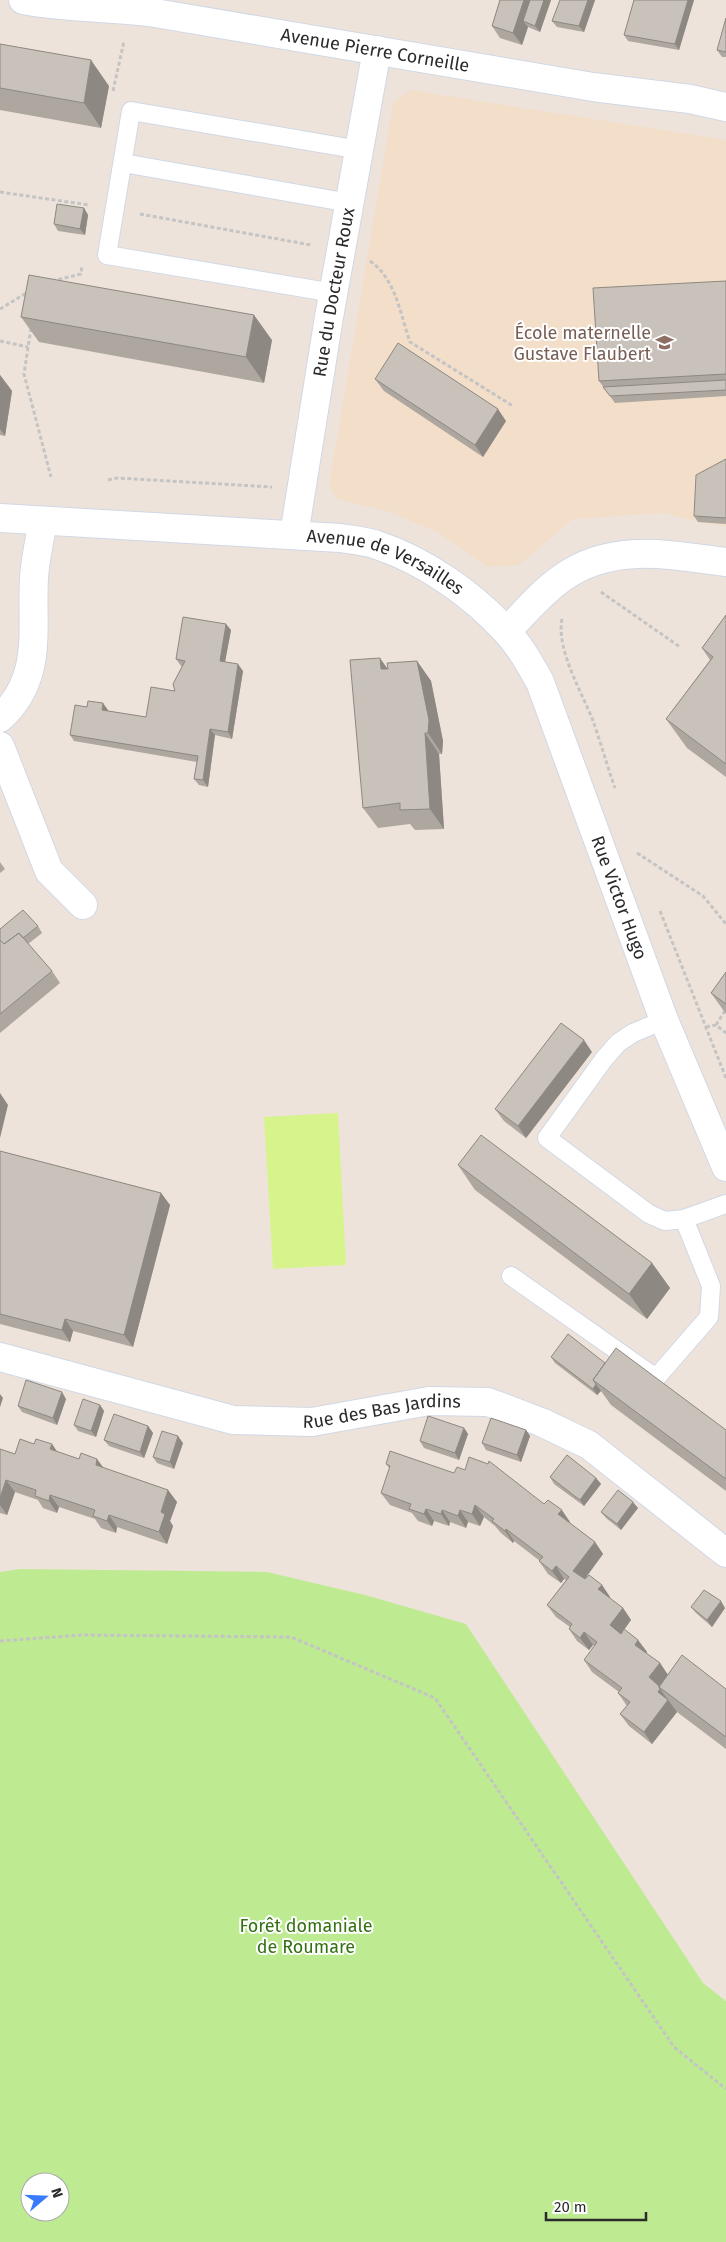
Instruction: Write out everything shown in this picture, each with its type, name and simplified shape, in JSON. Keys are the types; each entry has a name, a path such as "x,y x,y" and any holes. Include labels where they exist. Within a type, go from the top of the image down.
{"street":[{"name":"Avenue Pierre Corneille","path":"23,0 56,6 110,7 149,12 593,87 690,99 726,107"},
{"name":"Rue du Docteur Roux","path":"294,535 377,50"},
{"name":"Avenue de Versailles","path":"0,518 340,538 375,544 403,555 448,582 475,601 507,631"},
{"path":"0,718 11,708 24,687 31,666 34,638 34,576 43,520"},
{"path":"507,631 545,593 572,571 590,562 614,554 654,554 726,562"},
{"name":"Rue Victor Hugo","path":"507,631 521,649 540,682 664,1020 721,1139 726,1167"},
{"path":"0,746 49,872 83,905"},
{"name":"Rue des Bas Jardins","path":"0,1357 232,1420 312,1422 429,1401 488,1402 541,1422 589,1445 726,1553"}],"lane":[{"path":"334,293 107,255 131,112 360,150"},
{"path":"123,163 350,203"},
{"path":"664,1020 618,1043 604,1059 547,1138 649,1214 665,1221 684,1219 726,1204"},
{"path":"511,1276 656,1378 709,1317 712,1286 684,1219"}],"path":[{"path":"31,327 24,374 51,477"},
{"path":"0,341 28,347"},
{"path":"108,480 117,478 286,488 300,495"},
{"path":"572,571 680,647"},
{"path":"545,593 563,612 560,628 565,652 593,722 618,797"},
{"path":"633,844 640,862"},
{"path":"637,852 704,896 726,924"},
{"path":"658,908 726,1078"},
{"path":"706,1027 716,1025 726,1009"},
{"path":"716,1025 726,1033"},
{"path":"0,1641 82,1635 291,1637 435,1698 674,2047 726,2089"}],"shaded area":[{"path":"410,90 726,140 726,526 698,522 664,513 573,519 519,565 488,567 439,533 390,512 337,499 329,486 393,103"}],"green space":[{"path":"338,1113 346,1265 273,1269 264,1117"},
{"name":"Forêt domaniale de Roumare","path":"20,1569 267,1572 365,1595 466,1624 703,1983 726,2001 726,2242 0,2242 0,1572"}],"building":[{"path":"500,0 524,0 513,33 492,26"},
{"path":"530,0 544,0 535,26 523,21"},
{"path":"560,0 588,0 579,26 552,21"},
{"path":"634,0 688,0 675,44 624,35"},
{"path":"726,18 726,52 717,50"},
{"path":"0,44 91,60 84,103 0,88"},
{"path":"57,204 84,208 80,229 54,224"},
{"path":"29,275 254,315 246,357 21,317"},
{"name":"École maternelle Gustave Flaubert","path":"726,281 726,374 599,381 593,288"},
{"path":"398,343 498,409 475,445 375,379"},
{"path":"726,380 726,390 610,396 603,387"},
{"path":"726,459 726,518 694,516 696,475"},
{"path":"726,615 726,764 666,719 713,657 702,648"},
{"path":"183,617 226,624 220,661 238,664 228,732 210,729 203,780 194,779 198,756 70,735 75,705 87,707 88,701 103,703 102,710 146,717 151,687 175,691 173,684 185,661 176,659"},
{"path":"380,658 381,669 388,669 387,663 417,661 429,720 428,733 425,733 430,809 400,810 400,803 363,808 350,660"},
{"path":"23,910 38,926 23,938 19,933 4,944 0,940 0,929"},
{"path":"19,933 52,971 0,1014 0,940 4,944"},
{"path":"726,972 726,1004 711,993"},
{"path":"561,1023 584,1040 518,1126 495,1109"},
{"path":"481,1135 652,1263 629,1294 458,1165"},
{"path":"0,1151 161,1193 124,1335 65,1319 62,1330 0,1314"},
{"path":"568,1334 605,1363 593,1380 596,1384 593,1389 551,1357"},
{"path":"616,1348 726,1430 726,1479 593,1380"},
{"path":"26,1380 62,1392 53,1418 18,1406"},
{"path":"83,1399 100,1405 91,1431 74,1425"},
{"path":"114,1414 148,1426 140,1452 104,1440"},
{"path":"428,1416 464,1428 455,1453 420,1441"},
{"path":"491,1418 526,1430 517,1455 482,1443"},
{"path":"162,1431 178,1436 170,1462 153,1457"},
{"path":"20,1439 34,1444 36,1439 52,1444 50,1449 79,1459 81,1453 97,1459 96,1465 168,1490 161,1512 165,1514 159,1532 109,1515 107,1521 93,1516 95,1510 50,1495 49,1501 35,1496 36,1490 6,1480 0,1498 0,1449 15,1454"},
{"path":"390,1451 454,1473 457,1467 465,1470 469,1457 488,1464 489,1461 544,1504 548,1500 562,1510 558,1514 595,1542 573,1571 585,1579 589,1575 602,1585 598,1589 623,1608 610,1625 621,1634 624,1629 638,1640 635,1645 660,1663 649,1677 659,1686 658,1692 668,1700 644,1732 620,1714 630,1702 618,1693 622,1688 584,1660 597,1642 584,1632 580,1638 569,1629 572,1624 547,1605 569,1577 556,1566 552,1571 539,1561 543,1557 506,1529 505,1531 492,1521 494,1519 475,1505 472,1514 460,1510 458,1516 442,1510 441,1514 426,1509 424,1514 409,1509 411,1504 381,1493 390,1466 386,1464"},
{"path":"567,1455 596,1478 580,1500 550,1477"},
{"path":"618,1490 633,1502 617,1524 601,1512"},
{"path":"704,1590 721,1601 707,1620 691,1607"},
{"path":"682,1655 726,1689 726,1737 659,1687"}],"place":[{"name":"École maternelle Gustave Flaubert","path":"665,343"}]}
